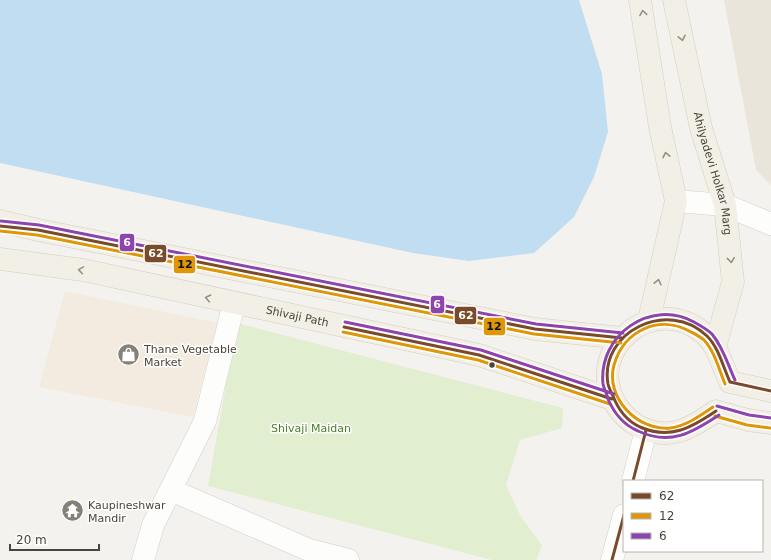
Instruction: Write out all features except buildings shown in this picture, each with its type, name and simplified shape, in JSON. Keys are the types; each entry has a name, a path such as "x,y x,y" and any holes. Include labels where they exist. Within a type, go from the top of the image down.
{"main road":[{"path":"640,0 660,127 676,202 649,320"},
{"name":"Ahilyadevi Holkar Marg","path":"674,0 701,128 725,204 733,282 715,347"},
{"path":"0,221 38,230 535,329 622,338"},
{"name":"Shivaji Path","path":"0,259 83,270 479,355 612,399"},
{"path":"771,391 730,382 715,347 703,332 687,322 668,318 649,320 634,327 622,338 613,352 608,367 608,383 612,399 621,412 632,423 646,430 664,434 682,431 699,423 716,411 748,420 771,423"}],"street":[{"path":"676,202 725,204 771,224"},
{"path":"0,226 38,230"},
{"path":"143,560 153,525 205,421 234,303"},
{"path":"633,480 646,430"},
{"path":"171,490 309,550 336,559"},
{"path":"612,560 623,519"}],"shaded area":[{"path":"724,0 771,0 771,185 756,170"},
{"name":"Thane Vegetable Market","path":"65,291 218,323 193,417 39,387"}],"green space":[{"name":"Shivaji Maidan","path":"237,323 563,408 562,428 520,440 506,485 520,515 542,546 536,560 492,560 208,486"}],"water":[{"path":"0,0 579,0 602,74 608,132 594,177 574,217 534,253 469,261 413,253 0,163"}],"transit line":[{"name":"6","path":"1,221 39,225 536,324 623,333"},
{"name":"62","path":"0,226 38,230 535,329 622,338"},
{"name":"12","path":"0,231 37,235 534,334 621,343"},
{"name":"6","path":"719,415 690,432 671,437 660,437 638,431 624,422 616,414 603,386 604,366 609,350 618,337 630,326 645,318 661,315 678,316 694,322 712,334 722,350 735,380"},
{"name":"62","path":"716,411 689,427 671,432 651,431 635,424 620,410 608,386 608,365 614,349 625,336 640,326 656,321 674,320 691,325 707,336 715,346 730,382"},
{"name":"6","path":"345,322 481,350 614,394"},
{"name":"12","path":"713,407 687,423 670,428 646,424 635,418 626,410 614,389 612,377 614,365 619,353 635,334 645,329 656,325 679,327 704,340 714,356 725,384"},
{"name":"62","path":"344,327 479,355 612,399"},
{"name":"12","path":"343,332 478,360 610,404"},
{"name":"62","path":"730,382 771,391"},
{"name":"6","path":"717,406 749,415 771,418"},
{"name":"12","path":"715,416 747,425 770,428"},
{"name":"62","path":"633,480 646,430"},
{"name":"62","path":"612,560 623,519"}],"place":[{"name":"Thane Vegetable Market","path":"129,355"},
{"name":"Kaupineshwar Mandir","path":"72,511"}]}
